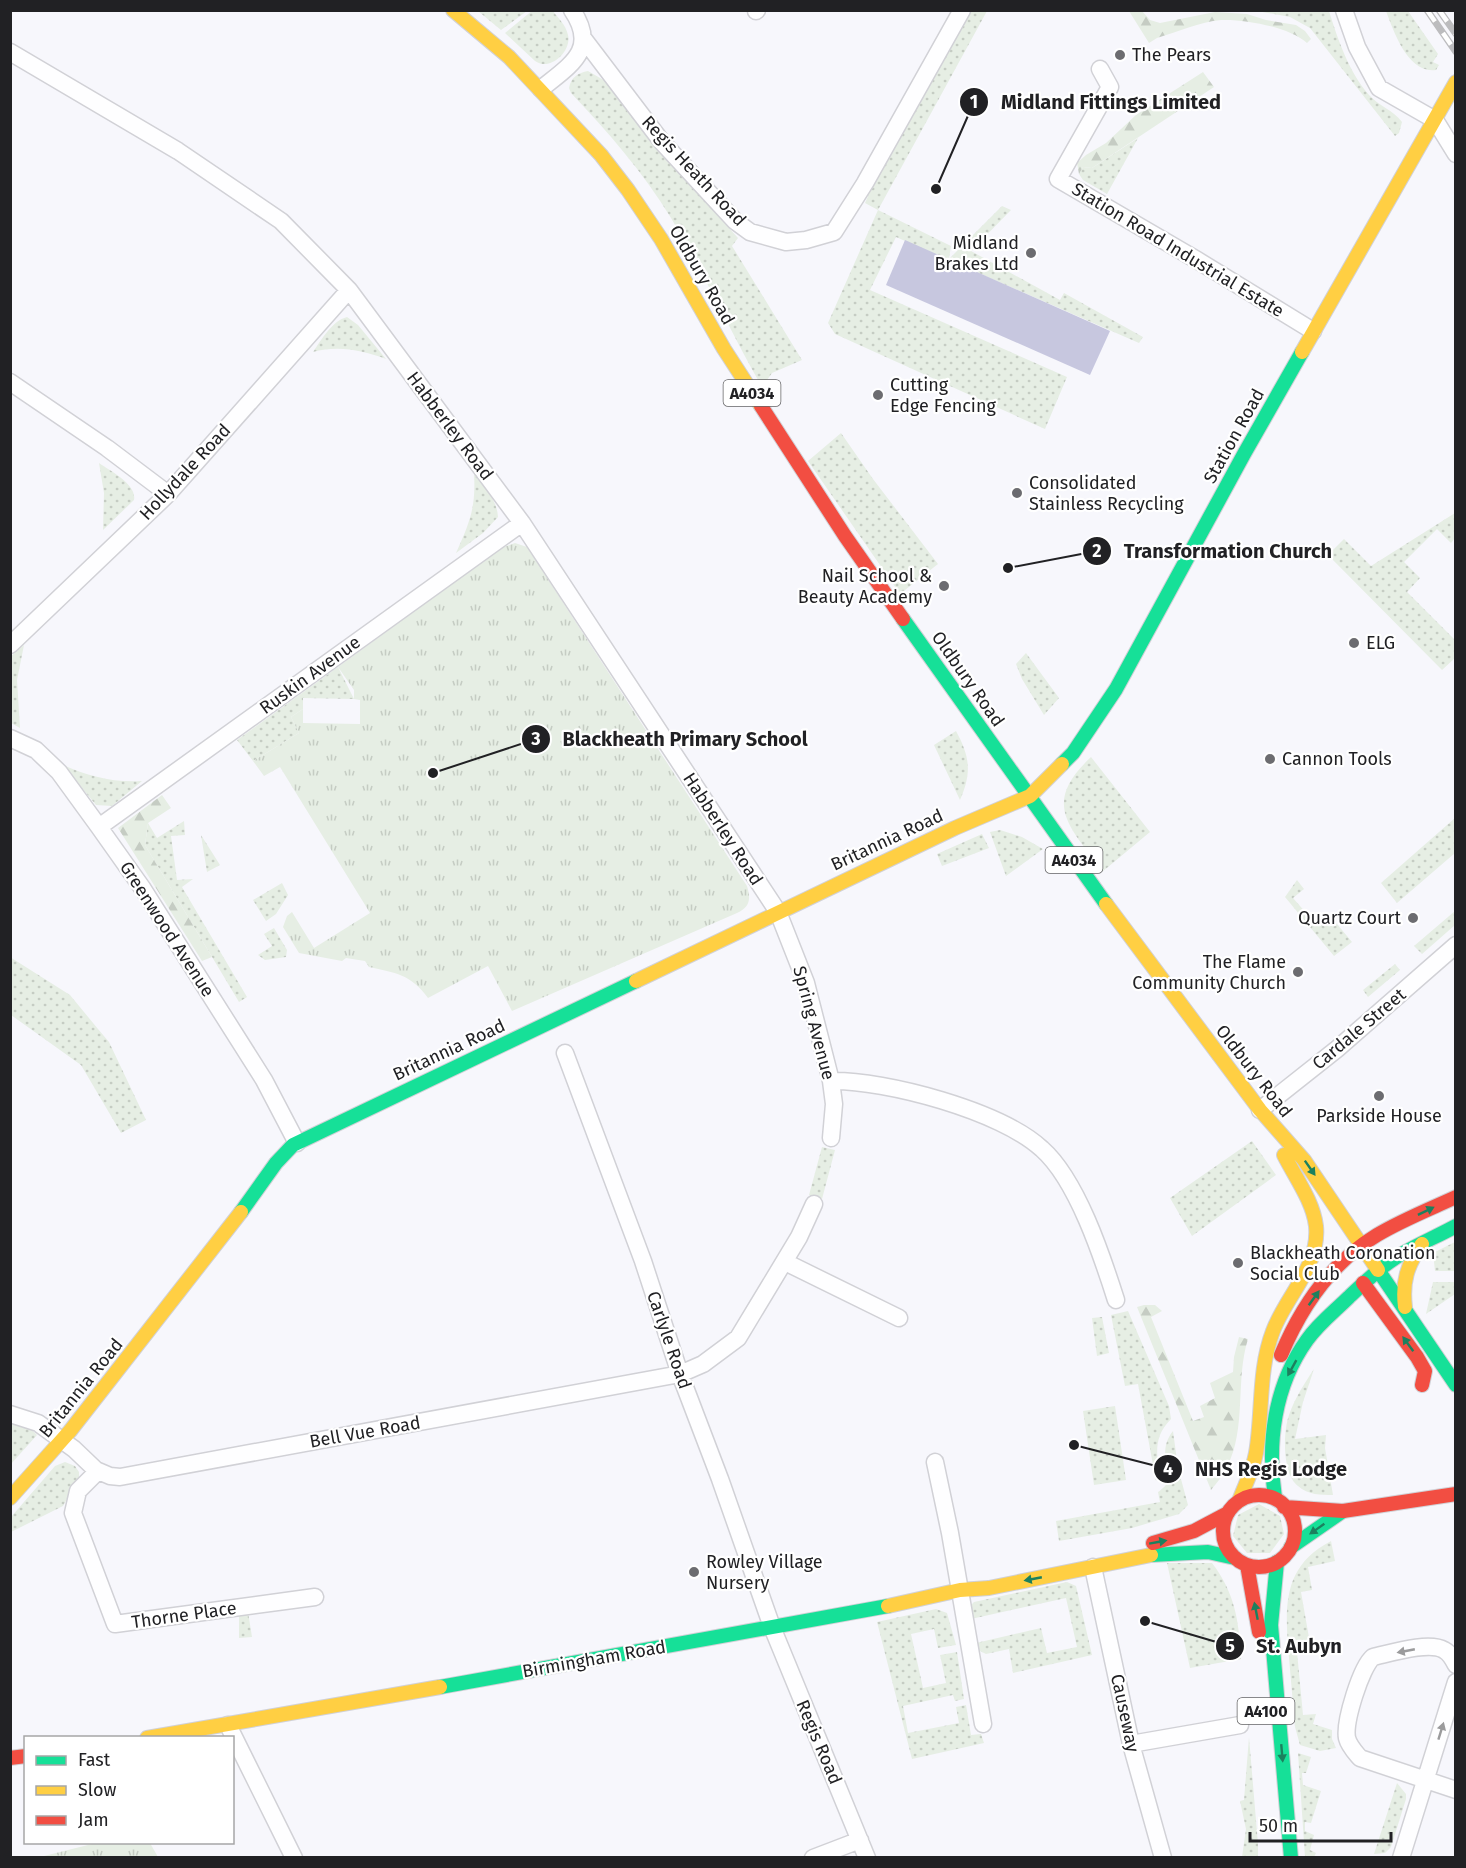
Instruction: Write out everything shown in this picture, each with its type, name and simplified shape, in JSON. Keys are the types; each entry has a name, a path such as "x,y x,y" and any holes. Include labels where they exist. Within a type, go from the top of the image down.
{"main road":[{"name":"Oldbury Road","path":"453,10 541,89 628,190 661,239 724,349 845,537 1119,922 1260,1110 1304,1160 1455,1385"},
{"name":"Station Road","path":"1030,796 1073,753 1098,719 1313,331 1454,84"},
{"name":"Britannia Road","path":"10,1498 61,1442 163,1314 242,1211 276,1162 297,1143 955,828 1030,796"},
{"path":"1259,1428 1261,1389 1272,1332 1283,1306 1309,1266 1316,1227 1293,1173 1260,1110"},
{"name":"Oldbury Road","path":"1329,1196 1346,1213 1367,1221 1397,1226"},
{"path":"1338,1250 1361,1246 1455,1197"},
{"path":"1312,1215 1418,1357 1425,1371 1422,1385 1444,1368"},
{"path":"1455,1226 1400,1254 1363,1283 1324,1319 1307,1341 1287,1375 1273,1422 1270,1461 1271,1477 1280,1502 1289,1512 1294,1524 1294,1540 1289,1552 1277,1563 1261,1568 1241,1562 1229,1552 1222,1537 1224,1520 1231,1507 1256,1494 1280,1502 1343,1511 1455,1494"},
{"path":"1405,1310 1404,1274 1410,1260 1422,1244"},
{"path":"1239,1501 1251,1474 1259,1428 1273,1375 1293,1330 1335,1269 1338,1250"},
{"path":"1344,1301 1365,1299 1381,1307"},
{"path":"1291,1547 1343,1511"},
{"name":"Birmingham Road","path":"1093,1567 1088,1561 1069,1563 1056,1560 1179,1537 1228,1513"},
{"name":"Birmingham Road","path":"154,1736 228,1725 772,1627 960,1590 989,1588 1149,1555 1208,1552 1241,1562"},
{"name":"A4100","path":"1241,1562 1258,1620 1269,1762"},
{"name":"A4100","path":"1277,1563 1270,1625 1292,1857"},
{"name":"Birmingham Road","path":"960,1590 983,1577 1006,1570"}],"street":[{"name":"Regis Heath Road","path":"572,10 582,25 583,38 662,142 735,221 750,232 786,242 806,240 834,232 865,183 962,10"},
{"path":"1344,10 1357,47 1379,88 1435,120 1455,154"},
{"path":"541,89 578,57 583,38"},
{"name":"Habberley Road","path":"10,52 178,151 281,221 349,290 522,523 778,912"},
{"name":"Station Road Industrial Estate","path":"1100,69 1110,87 1058,179 1313,331"},
{"name":"Hollydale Road","path":"10,645 168,494 349,290"},
{"path":"10,382 107,448 168,494"},
{"name":"Ruskin Avenue","path":"99,827 522,523"},
{"name":"Greenwood Avenue","path":"10,738 36,750 60,772 143,889 264,1080 297,1143"},
{"name":"Spring Avenue","path":"778,912 806,983 831,1081 834,1104 831,1138"},
{"name":"Cardale Street","path":"1260,1110 1344,1042 1455,945"},
{"name":"Carlyle Road","path":"565,1053 642,1261 680,1374 772,1627"},
{"path":"831,1081 862,1082 944,1101 1016,1130 1043,1149 1065,1178 1096,1240 1116,1300"},
{"path":"680,1374 703,1364 738,1338 799,1238 814,1204"},
{"path":"785,1262 899,1318"},
{"name":"Bell Vue Road","path":"98,1471 120,1477 680,1374"},
{"path":"10,1414 38,1423 61,1442 74,1449 98,1471"},
{"path":"935,1462 950,1533 983,1724"},
{"name":"Thorne Place","path":"98,1471 78,1491 73,1513 115,1624 315,1596"},
{"name":"Causeway","path":"1093,1567 1131,1744 1163,1857"},
{"name":"Regis Road","path":"772,1627 867,1857"},
{"path":"1455,1665 1449,1653 1443,1648 1428,1646 1374,1657 1368,1661 1363,1670 1354,1698 1347,1737 1350,1746 1360,1758 1455,1790"},
{"path":"1401,1857 1455,1682"},
{"path":"228,1725 234,1736"},
{"path":"1131,1744 1240,1725"},
{"path":"234,1737 294,1857"},
{"path":"813,1857 860,1840"}],"green space":[{"path":"533,10 553,11 567,31 567,47 559,58 547,64 535,61 505,33"},
{"path":"478,11 527,11 501,30"},
{"path":"969,11 987,11 878,210 865,203 872,187"},
{"path":"1129,11 1142,11 1150,20 1160,23 1215,12 1247,14 1296,25 1311,39 1307,43 1278,28 1242,21 1221,20 1157,38 1149,43"},
{"path":"1257,11 1329,11 1350,66 1369,95 1402,122 1399,133 1395,136 1310,28 1290,17"},
{"path":"1386,11 1408,11 1438,54 1433,62 1439,65 1436,70 1426,69 1410,59 1398,40"},
{"path":"588,71 607,82 649,139 738,238 732,246 802,360 772,373 762,387 695,260 660,201 624,153 571,93 569,88 573,78"},
{"path":"1203,72 1214,87 1092,168 1083,167 1079,174 1077,163 1086,155 1106,143 1136,115"},
{"path":"1138,138 1107,194 1083,180 1079,174 1083,167 1092,168"},
{"path":"1002,206 1011,210 971,251 1060,300 1064,293 1143,337 1139,343 896,237 870,290 1067,377 1045,429 835,334 828,323 878,210 951,246 949,259"},
{"path":"347,317 358,325 386,359 350,350 331,349 313,352 332,326"},
{"path":"841,433 938,564 900,594 808,461"},
{"path":"99,463 127,483 134,494 134,500 103,530 104,493"},
{"path":"474,474 493,499 498,517 483,533 456,553 471,514"},
{"path":"1455,513 1455,538 1451,543 1437,529 1404,562 1420,578 1407,592 1455,640 1455,658 1442,670 1328,555 1344,539 1371,566"},
{"path":"515,543 527,547 747,886 749,899 745,908 737,913 512,1011 488,966 428,998 409,979 369,967 365,961 346,958 342,961 299,953 283,927 287,916 292,912 314,948 370,913 280,767 264,776 253,761 299,733 291,717 303,709 303,723 360,724 360,700 354,699 354,690 338,667 501,548"},
{"path":"24,645 17,680 20,728 11,723 10,657"},
{"path":"1026,653 1059,698 1044,715 1022,679 1016,664"},
{"path":"338,667 354,699 303,698 303,709 291,717 299,733 253,761 237,740"},
{"path":"956,731 968,765 960,800 934,745"},
{"path":"1091,757 1150,832 1102,872 1071,828 1064,802 1067,789 1076,774"},
{"path":"63,765 101,778 142,781 112,806 96,805"},
{"path":"162,795 171,808 148,823 145,845 212,957 202,961 118,828"},
{"path":"1455,818 1455,853 1397,903 1381,883"},
{"path":"184,821 185,835 171,836 177,880 193,879 182,887 247,997 239,1002 145,845 148,823 157,838"},
{"path":"1000,830 1022,837 1043,849 1006,876 990,832"},
{"path":"982,834 989,848 942,866 937,854"},
{"path":"201,835 220,865 207,872"},
{"path":"1297,880 1304,889 1293,898 1314,922 1327,912 1352,942 1334,956 1285,897"},
{"path":"282,883 288,895 276,914 266,921 253,900"},
{"path":"1455,911 1455,925 1422,954 1414,946"},
{"path":"274,928 287,950 286,957 265,960 258,955 272,946 264,934"},
{"path":"10,957 70,995 109,1042 146,1120 121,1133 81,1065 11,1015"},
{"path":"1395,964 1400,970 1368,997 1363,990"},
{"path":"1252,1141 1276,1175 1192,1236 1170,1198"},
{"path":"822,1147 835,1150 822,1199 809,1195"},
{"path":"1455,1242 1455,1271 1435,1271 1433,1253"},
{"path":"1433,1282 1455,1282 1455,1294 1426,1314"},
{"path":"1155,1305 1162,1311 1151,1317 1193,1421 1204,1417 1200,1406 1215,1398 1210,1383 1233,1372 1239,1337 1248,1339 1242,1371 1237,1436 1225,1470 1211,1490 1137,1307"},
{"path":"1128,1311 1169,1406 1171,1419 1161,1432 1159,1439 1159,1476 1156,1481 1138,1384 1125,1386 1111,1315"},
{"path":"1102,1317 1109,1353 1097,1356 1092,1318"},
{"path":"1314,1369 1303,1402 1295,1439 1326,1435 1325,1448 1333,1495 1315,1494 1298,1486 1289,1472 1285,1452 1289,1415"},
{"path":"1115,1406 1126,1480 1094,1485 1083,1411"},
{"path":"11,1420 31,1429 37,1435 11,1464"},
{"path":"1173,1431 1178,1468 1188,1505 1179,1514 1132,1528 1059,1541 1056,1521 1160,1502 1158,1492 1168,1480 1166,1447"},
{"path":"65,1462 75,1466 79,1472 79,1478 63,1506 11,1532 11,1517 55,1466"},
{"path":"1259,1504 1280,1516 1284,1534 1270,1553 1247,1553 1233,1536 1238,1515"},
{"path":"1331,1541 1335,1561 1308,1567 1312,1590 1301,1592 1311,1649 1297,1652 1303,1715 1316,1714 1313,1724 1332,1730 1332,1739 1336,1748 1320,1751 1300,1745 1295,1727 1287,1606 1295,1577 1303,1563 1315,1551"},
{"path":"1167,1563 1212,1563 1231,1597 1239,1632 1241,1659 1190,1668"},
{"path":"1067,1582 1076,1586 1092,1655 1013,1673 1009,1649 986,1654 980,1651 976,1643 1041,1628 1047,1653 1077,1647 1066,1598 971,1619 969,1607 974,1602"},
{"path":"936,1609 947,1613 956,1645 938,1648 934,1629 911,1634 923,1688 946,1683 940,1655 957,1652 964,1699 955,1701 953,1695 903,1706 908,1733 959,1723 956,1707 966,1705 971,1735 981,1734 984,1743 912,1759 877,1622"},
{"path":"248,1612 252,1637 239,1638 239,1613"},
{"path":"1249,1737 1258,1857 1242,1857 1246,1829 1240,1801 1244,1800"},
{"path":"1298,1753 1311,1757 1306,1773 1302,1773 1303,1785 1321,1791 1311,1823 1305,1822 1305,1831 1314,1835 1310,1850 1316,1853 1314,1857 1305,1857"},
{"path":"1397,1783 1406,1794 1406,1799 1391,1847 1385,1853 1374,1854"},
{"path":"92,1844 151,1844 158,1857 40,1857"}],"water":[{"path":"905,240 1110,331 1090,375 886,285"}],"railway":[{"path":"1427,10 1456,52"},
{"path":"1439,10 1456,34"}],"traffic: fast":[{"path":"1062,764 1073,753 1116,689 1302,352"},
{"path":"903,619 1106,904"},
{"path":"241,1212 276,1163 293,1145 636,981"},
{"path":"1275,1498 1273,1436 1280,1396 1287,1376 1307,1340 1327,1317 1383,1267 1402,1254 1456,1226"},
{"path":"1378,1270 1456,1385"},
{"path":"1291,1547 1343,1511"},
{"path":"1151,1555 1208,1552 1235,1558"},
{"path":"1277,1562 1271,1625 1291,1858"},
{"path":"440,1687 888,1606"}],"traffic: slow":[{"path":"453,10 509,57 601,155 661,239 724,349 761,406"},
{"path":"1302,352 1456,82"},
{"path":"636,981 955,828 1030,796 1062,764"},
{"path":"1106,904 1260,1110 1304,1160 1378,1270"},
{"path":"1239,1501 1256,1453 1268,1346 1279,1318 1308,1268 1316,1241 1316,1226 1311,1207 1284,1155"},
{"path":"10,1498 70,1431 241,1212"},
{"path":"1405,1307 1404,1290 1407,1274 1422,1244"},
{"path":"888,1606 960,1590 989,1588 1151,1555"},
{"path":"158,1736 440,1687"}],"traffic: jam":[{"path":"761,406 845,536 903,619"},
{"path":"1281,1355 1308,1303 1346,1258 1377,1235 1456,1197"},
{"path":"1363,1283 1417,1357 1425,1371 1422,1385"},
{"path":"1284,1507 1343,1511 1456,1494"},
{"path":"1259,1495 1279,1501 1289,1511 1295,1531 1289,1551 1279,1561 1259,1567 1239,1561 1229,1551 1223,1531 1229,1511 1239,1501 1259,1495"},
{"path":"1153,1543 1194,1531 1228,1513"},
{"path":"1247,1565 1259,1632"},
{"path":"10,1758 24,1756"}],"place":[{"name":"The Pears","path":"1120,55"},
{"name":"Midland Fittings Limited","path":"936,189"},
{"name":"Midland Brakes Ltd","path":"1031,253"},
{"name":"Cutting Edge Fencing","path":"878,395"},
{"name":"Consolidated Stainless Recycling","path":"1017,493"},
{"name":"Transformation Church","path":"1008,568"},
{"name":"Nail School & Beauty Academy","path":"944,586"},
{"name":"ELG","path":"1354,643"},
{"name":"Cannon Tools","path":"1270,759"},
{"name":"Blackheath Primary School","path":"433,773"},
{"name":"Quartz Court","path":"1413,918"},
{"name":"The Flame Community Church","path":"1298,972"},
{"name":"Parkside House","path":"1379,1096"},
{"name":"Blackheath Coronation Social Club","path":"1238,1263"},
{"name":"NHS Regis Lodge","path":"1074,1445"},
{"name":"Rowley Village Nursery","path":"694,1572"},
{"name":"St. Aubyn","path":"1145,1621"}]}
